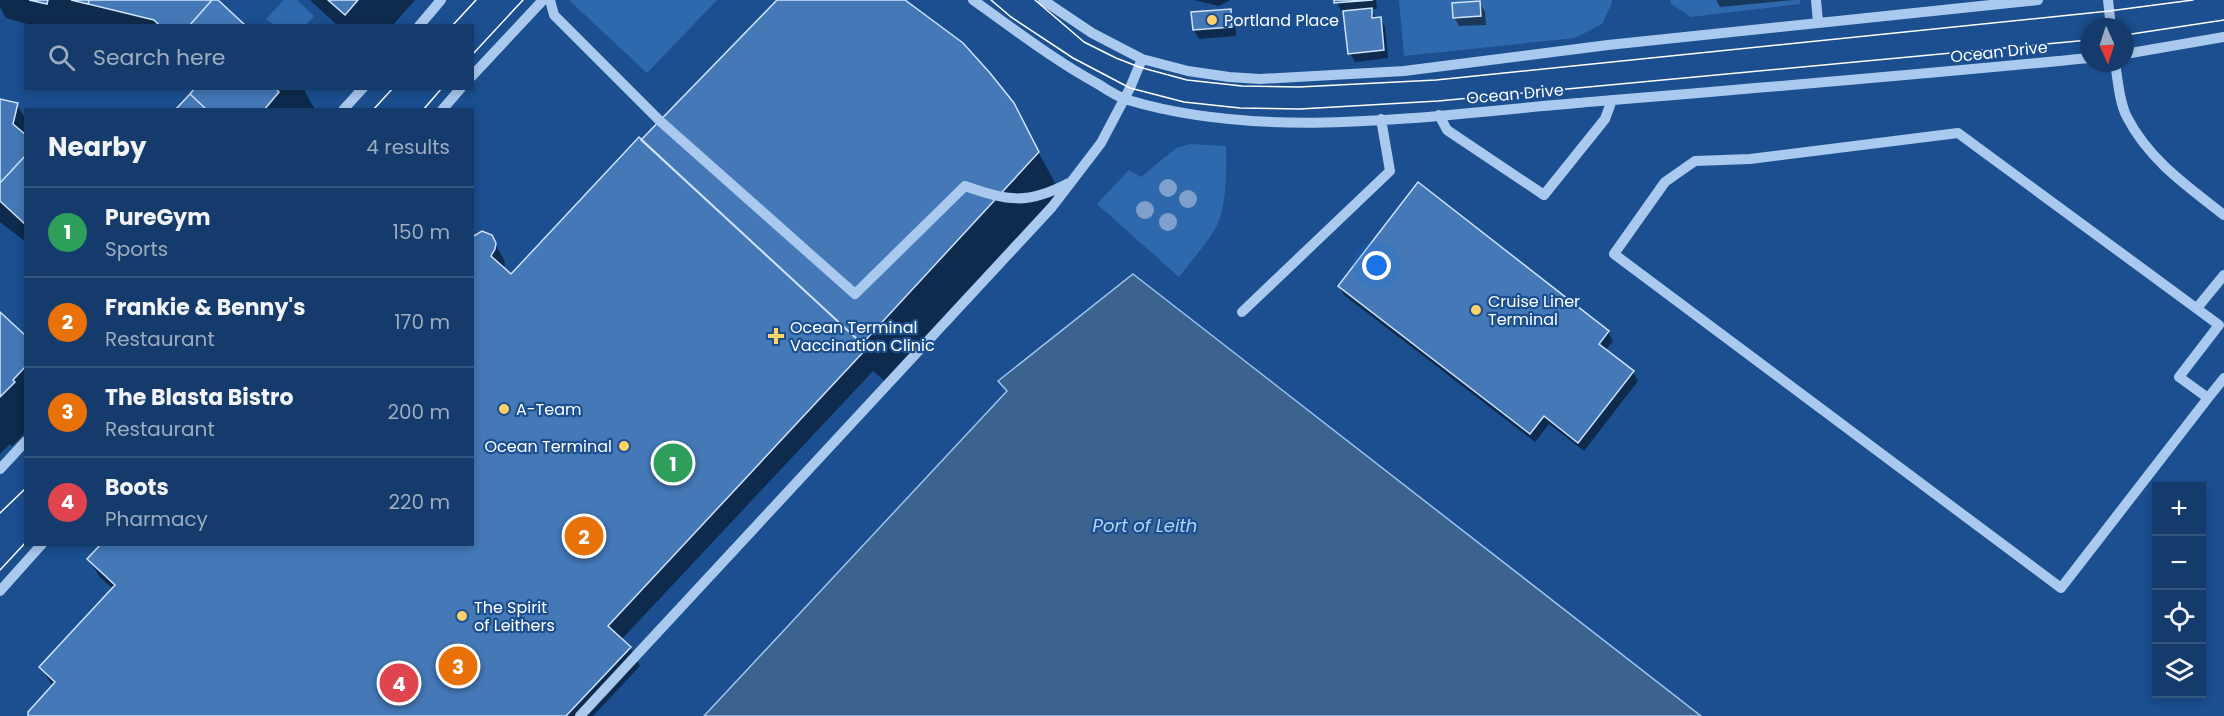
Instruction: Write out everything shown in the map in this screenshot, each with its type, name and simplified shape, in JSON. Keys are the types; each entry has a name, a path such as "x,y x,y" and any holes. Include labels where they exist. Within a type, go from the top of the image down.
{"street":[{"path":"421,24 441,0"},
{"path":"474,74 543,0"},
{"path":"550,0 554,15 660,121 855,294 965,186 997,197 1015,199 1052,192 1072,181"},
{"name":"Ocean Drive","path":"973,0 1066,67 1125,100 1182,113 1269,122 1439,115 1860,81 2080,59"},
{"path":"1043,0 1092,33 1142,59 1188,70 1260,80 1404,71 1608,45 1818,22 1933,5 2038,0"},
{"path":"1816,0 1818,22"},
{"path":"2108,0 2110,18"},
{"path":"2134,52 2224,37"},
{"path":"580,716 1036,225 1101,143 1125,100 1142,59"},
{"path":"2116,72 2126,116 2150,152 2170,173 2224,215"},
{"path":"345,108 361,90"},
{"path":"444,108 459,90"},
{"path":"1439,115 1447,130 1544,195 1605,119 1612,100"},
{"path":"1242,312 1390,171 1381,119"},
{"path":"2208,398 2179,377 2219,325 1958,133 1750,159 1695,161 1665,182 1614,254 2061,588 2224,378"},
{"path":"2197,308 2224,275"},
{"path":"0,469 24,443"},
{"path":"0,591 40,546"}],"shaded area":[{"path":"284,0 297,0 314,16 307,24 273,24 266,19"},
{"path":"717,0 647,73 570,1"},
{"path":"1399,0 1612,0 1612,3 1602,24 1575,38 1404,56"},
{"path":"1670,0 1800,0 1800,4 1691,17 1671,4"},
{"path":"1190,144 1226,146 1225,192 1217,225 1179,277 1097,204 1129,170 1141,177 1176,148"}],"water":[{"name":"Port of Leith","path":"1133,274 1701,716 704,716 1007,391 998,381"}],"building":[{"path":"29,0 48,0 47,4"},
{"path":"71,0 89,0 88,4"},
{"path":"89,0 212,0 191,24 158,24 154,20 88,4"},
{"path":"212,0 218,0 244,24 191,24"},
{"path":"328,0 358,0 345,15"},
{"path":"777,0 905,0 963,43 990,73 1014,103 1039,152 862,344 641,140"},
{"path":"1334,0 1373,0 1334,3"},
{"path":"1480,1 1481,16 1453,18 1452,3"},
{"path":"1372,8 1372,18 1381,17 1384,50 1348,54 1343,11"},
{"name":"Portland Place","path":"1231,9 1232,27 1193,30 1191,12"},
{"path":"193,90 277,90 279,92 266,108 205,108 190,94"},
{"path":"190,94 205,108 177,108"},
{"path":"0,99 18,103 13,124 24,133 24,157 0,183"},
{"name":"Ocean Terminal","path":"639,137 867,348 608,626 631,647 566,716 28,716 28,712 55,682 39,667 115,585 87,559 99,546 474,546 474,236 482,231 492,235 496,243 491,256 511,274"},
{"path":"24,157 24,223 0,201 0,183"},
{"name":"Cruise Liner Terminal","path":"1418,182 1609,331 1599,344 1634,371 1578,443 1544,416 1530,434 1338,286"},
{"path":"0,312 24,334 24,368 13,380 15,382 0,397"}],"tram line":[{"path":"454,24 476,0"},
{"path":"474,53 523,0"},
{"path":"991,0 1011,17 1073,58 1130,88 1184,102 1240,108 1300,109 1438,101 2080,41"},
{"path":"1035,0 1084,42 1139,67 1187,80 1242,86 1299,87 1436,80 2109,11 2193,0"},
{"path":"2134,34 2224,20"},
{"path":"375,108 391,90"},
{"path":"425,108 440,90"},
{"path":"0,513 24,490"},
{"path":"0,570 24,544"}],"place":[{"name":"Portland Place","path":"1212,20"},
{"name":"Cruise Liner Terminal","path":"1476,310"},
{"name":"Ocean Terminal Vaccination Clinic","path":"776,336"},
{"name":"A-Team","path":"504,409"},
{"name":"Ocean Terminal","path":"624,446"},
{"name":"PureGym","path":"673,463"},
{"name":"Frankie & Benny's","path":"584,536"},
{"name":"The Spirit of Leithers","path":"462,616"},
{"name":"The Blasta Bistro","path":"458,666"},
{"name":"Boots","path":"399,683"}]}
